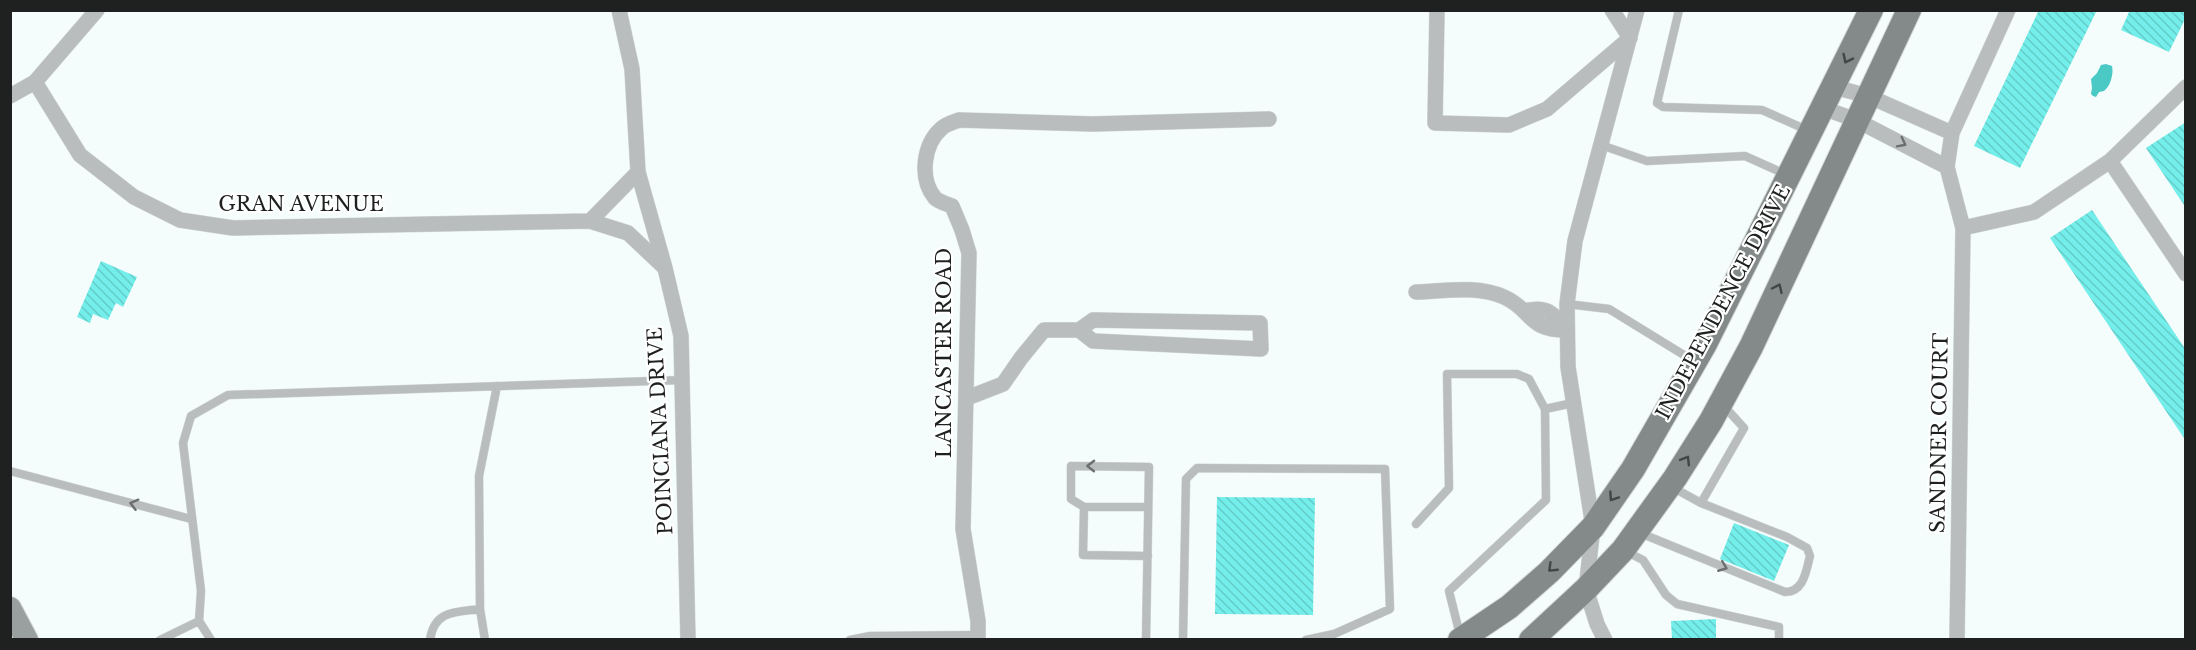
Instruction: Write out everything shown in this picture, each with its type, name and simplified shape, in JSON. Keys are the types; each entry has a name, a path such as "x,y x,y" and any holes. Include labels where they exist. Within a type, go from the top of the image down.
{"main road":[{"name":"INDEPENDENCE DRIVE","path":"1460,639 1509,607 1548,572 1593,527 1633,469 1695,362 1871,10"},
{"name":"INDEPENDENCE DRIVE","path":"1531,639 1586,589 1630,540 1669,486 1721,403 1750,347 1909,10"},
{"path":"10,608 27,639"}],"street":[{"path":"10,96 34,82 97,10"},
{"name":"POINCIANA DRIVE","path":"619,10 632,69 638,172 681,336 688,639"},
{"path":"1437,10 1435,123 1509,125 1547,109 1630,38"},
{"path":"1612,10 1630,38"},
{"path":"1605,639 1597,624 1586,589 1593,527 1568,367 1567,304 1575,240 1637,10"},
{"path":"1823,108 1856,120 1947,167 1952,133 2008,10"},
{"name":"GRAN AVENUE","path":"34,82 80,155 134,197 180,220 233,228 590,221 628,233 665,268"},
{"path":"1834,87 1868,96 1952,133"},
{"path":"1963,228 2034,212 2109,161 2186,87"},
{"name":"LANCASTER ROAD","path":"978,637 978,621 963,528 969,253 952,206 936,200 927,184 924,165 930,144 942,128 959,120 1093,124 1269,119"},
{"path":"2109,161 2186,274"},
{"name":"SANDNER COURT","path":"1947,167 1963,228 1957,639"},
{"path":"590,221 638,172"},
{"path":"1416,292 1459,290 1493,293 1506,298 1524,311 1533,322 1550,330 1566,330"},
{"path":"967,398 1003,384 1044,330 1079,330 1093,320 1260,323 1261,349 1093,341 1079,330"},
{"path":"1164,344 1165,321"}],"lane":[{"path":"1679,10 1657,103 1663,107 1762,110 1811,132"},
{"path":"1601,145 1647,161 1745,156 1789,176"},
{"path":"1567,304 1609,309 1695,362"},
{"path":"1416,524 1449,488 1446,374 1518,374 1529,379 1545,409 1546,500 1449,591 1460,639"},
{"path":"211,639 199,621 201,591 183,443 191,416 228,394 683,380"},
{"path":"485,639 480,609 478,476 497,386"},
{"path":"1545,409 1573,403"},
{"path":"1701,503 1744,428 1721,403"},
{"path":"1146,639 1149,467 1071,466 1071,499 1084,507 1148,507"},
{"path":"1183,639 1186,479 1197,468 1385,469 1390,609 1334,634 1306,639"},
{"path":"10,471 191,519"},
{"path":"1630,540 1785,592 1793,592 1800,587 1810,556 1807,548 1787,537 1701,503 1669,486"},
{"path":"1084,507 1083,555 1148,556"},
{"path":"1630,540 1666,595 1677,604 1779,627 1779,639"},
{"path":"430,639 432,629 444,615 480,609"},
{"path":"160,639 199,621"},
{"path":"850,639 870,636 978,637"}],"water":[{"path":"2101,65 2112,66 2110,83 2104,91 2099,92 2096,97 2093,96 2091,79"}],"building":[{"path":"2039,10 2097,10 2020,168 1974,146"},
{"path":"2130,10 2186,10 2186,17 2169,52 2121,30"},
{"path":"2186,122 2186,208 2146,148"},
{"path":"2092,210 2186,350 2186,441 2050,238"},
{"path":"101,261 137,277 123,307 116,303 108,320 93,314 90,323 77,317"},
{"path":"1217,497 1315,498 1313,615 1215,614"},
{"path":"1734,523 1789,545 1774,581 1720,559"},
{"path":"1716,619 1716,639 1672,639 1671,621"}]}
